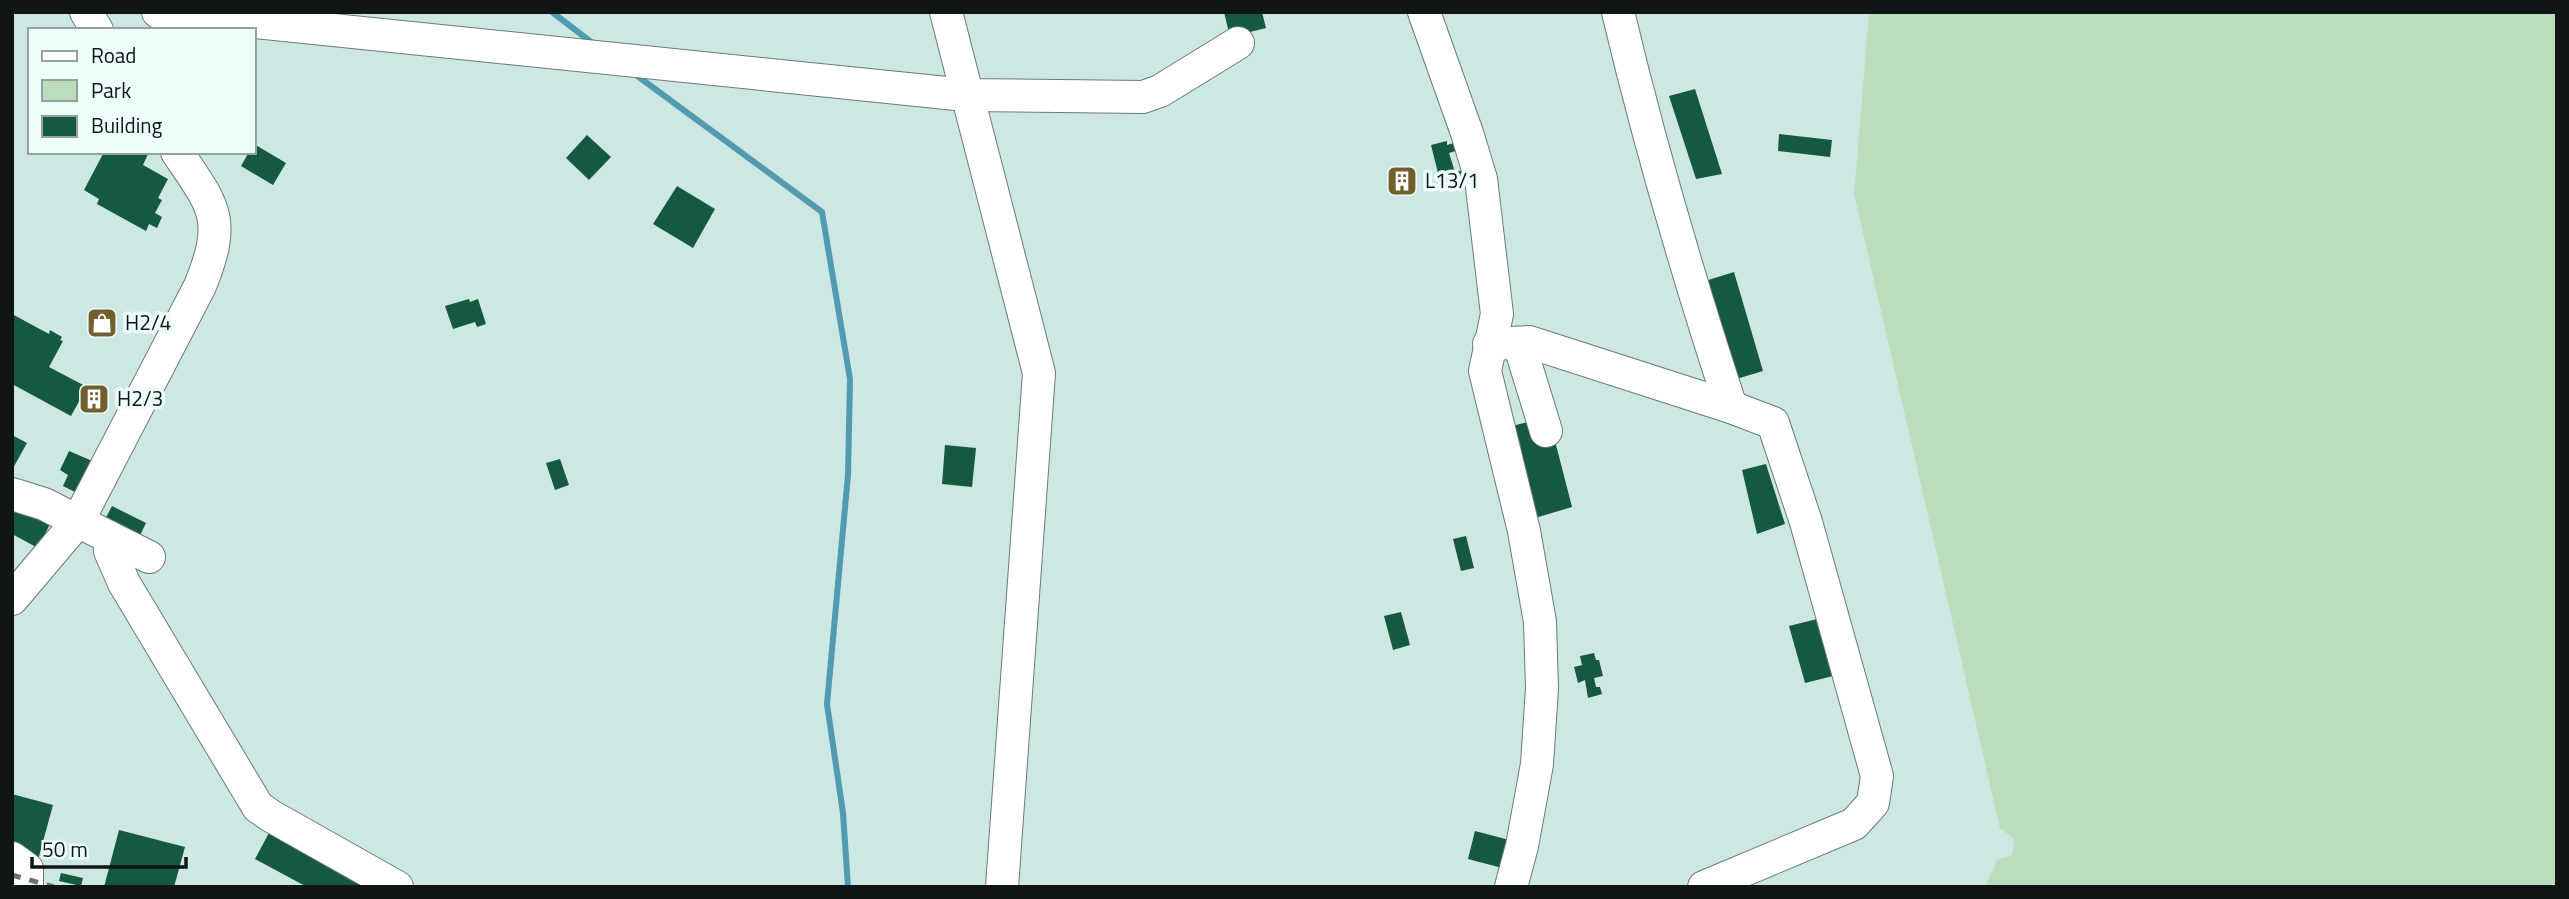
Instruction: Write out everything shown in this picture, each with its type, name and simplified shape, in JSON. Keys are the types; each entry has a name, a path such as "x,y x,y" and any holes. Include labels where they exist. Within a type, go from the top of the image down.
{"lane":[{"path":"86,12 96,28"},
{"path":"158,12 966,95 1143,97 1160,91 1238,43"},
{"path":"946,12 1040,373 1002,887"},
{"path":"1424,12 1481,179 1497,314 1504,343 1546,430"},
{"path":"1618,12 1639,102 1685,265 1731,407"},
{"path":"12,599 78,521 200,286 210,261 215,240 213,208 178,154"},
{"path":"1504,343 1529,342 1773,423 1806,522 1877,776 1873,803 1854,824 1704,887"},
{"path":"1504,343 1485,371 1524,531 1541,635 1542,688 1537,764 1511,887"},
{"path":"12,494 44,503 149,557"},
{"path":"109,537 110,551 124,583 258,807 397,887"},
{"path":"12,858 27,869 27,887"}],"shaded area":[{"path":"12,12 1869,12 1854,194 2000,829 2014,838 2012,855 1997,860 1985,887 12,887"}],"green space":[{"path":"1869,12 2557,12 2557,887 1985,887 1997,860 2012,855 2014,838 2000,829 1854,194"}],"building":[{"path":"1224,12 1262,12 1266,28 1230,37"},
{"path":"1695,89 1722,174 1696,179 1669,96"},
{"path":"1779,134 1832,140 1830,157 1778,151"},
{"path":"587,135 611,157 589,180 566,158"},
{"path":"1447,141 1447,145 1457,142 1459,150 1449,153 1455,172 1464,170 1467,178 1458,181 1458,185 1442,189 1431,145"},
{"path":"256,145 286,163 273,185 241,166 248,154 256,154"},
{"path":"103,154 148,154 143,165 168,179 158,198 162,200 155,213 162,217 157,228 149,224 146,231 97,204 99,199 84,190"},
{"name":"L13/1","path":"1407,171 1411,187 1396,190 1392,175"},
{"path":"677,186 715,209 693,248 653,224"},
{"path":"1734,272 1763,371 1733,380 1705,281"},
{"path":"469,299 470,302 478,299 486,324 477,327 475,322 453,329 445,306"},
{"name":"H2/4","path":"100,312 112,318 103,334 92,328"},
{"path":"12,314 49,334 50,330 62,337 60,340 63,341 49,367 87,387 71,416 12,384"},
{"name":"H2/3","path":"94,388 104,393 95,411 84,405"},
{"path":"1528,422 1533,442 1554,437 1572,507 1535,518 1512,426"},
{"path":"12,435 27,443 12,470"},
{"path":"945,445 976,448 972,487 942,484"},
{"path":"69,451 97,463 81,495 63,486 68,475 60,470"},
{"path":"560,459 569,485 555,490 546,463"},
{"path":"1766,464 1785,524 1757,534 1742,470"},
{"path":"12,500 55,514 38,548 12,534"},
{"path":"112,506 146,523 136,544 101,527"},
{"path":"1466,536 1474,568 1461,571 1453,539"},
{"path":"1401,612 1410,645 1393,650 1384,616"},
{"path":"1817,619 1833,676 1805,683 1789,626"},
{"path":"1594,653 1596,660 1599,660 1603,676 1594,678 1596,687 1600,687 1602,694 1588,698 1585,680 1578,683 1574,667 1582,665 1580,656"},
{"path":"12,794 53,805 38,860 12,853"},
{"path":"119,830 185,847 174,887 104,887"},
{"path":"270,831 364,882 362,887 307,887 255,859"},
{"path":"1475,831 1513,841 1506,869 1468,859"},
{"path":"61,873 83,878 81,886 59,881"}],"waterway":[{"path":"552,12 595,45"},
{"path":"632,72 822,212 850,379 848,475 827,704 843,813 848,887"}],"railway":[{"path":"12,875 54,887"}],"place":[{"name":"L13/1","path":"1402,181"},
{"name":"H2/4","path":"102,323"},
{"name":"H2/3","path":"94,399"}]}
